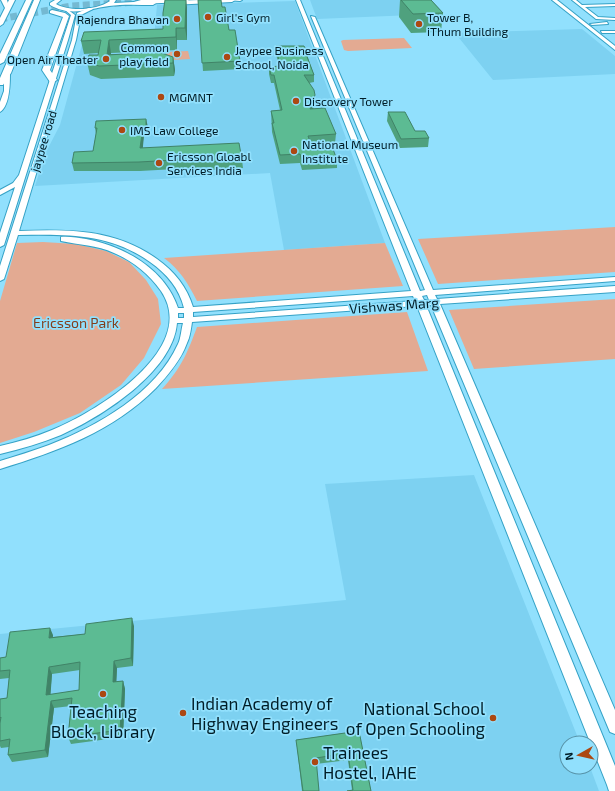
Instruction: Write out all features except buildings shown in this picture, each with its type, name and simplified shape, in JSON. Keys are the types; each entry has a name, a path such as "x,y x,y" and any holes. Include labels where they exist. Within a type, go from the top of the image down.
{"highway":[{"path":"0,24 12,0"},
{"path":"9,24 21,0"},
{"path":"0,62 29,0"},
{"path":"0,83 7,73 40,8 37,0"},
{"path":"137,2 186,0"},
{"path":"40,8 54,10 66,16 46,70 53,80"}],"main road":[{"path":"4,0 8,9"},
{"path":"58,0 52,4 54,10 91,9 111,2 231,0"}],"street":[{"path":"231,0 240,0"},
{"path":"298,0 615,785"},
{"path":"306,0 615,726"},
{"path":"554,0 615,48"},
{"path":"561,0 615,42"},
{"path":"574,0 597,18 615,20"},
{"path":"581,6 615,5"},
{"name":"jaypee road","path":"0,279 74,40 79,14 91,9"},
{"path":"0,245 2,233 23,174 66,40 72,15 67,10"},
{"path":"592,24 606,24 615,20"},
{"path":"606,24 615,32"},
{"path":"604,33 615,32"},
{"path":"66,40 74,40"},
{"path":"0,110 7,90 7,73"},
{"path":"51,88 59,88"},
{"path":"0,192 15,184 23,174"},
{"path":"0,465 53,448 99,427 137,401 166,372 183,344 188,320 185,294 167,270 143,253 123,243 98,236 75,233 14,235"},
{"path":"0,450 30,443 73,425 112,401 139,379 159,357 171,334 174,311 166,292 152,273 133,258 94,243 73,239 14,235"},
{"name":"Vishwas Marg","path":"173,321 418,298 430,292 615,279"},
{"name":"Vishwas Marg","path":"174,311 418,298 434,302 615,288"}],"shaded area":[{"path":"310,0 426,0 437,14 317,19"},
{"path":"295,1 385,243 284,250 270,173 35,186 45,154 60,125 83,41 154,38 157,5"},
{"path":"582,29 615,56 615,74 493,80 455,33"},
{"path":"474,475 577,735 559,735 559,775 593,775 599,791 0,791 0,634 346,600 325,484"}],"green space":[{"path":"404,38 412,48 348,51 344,50 341,41 343,40"},
{"path":"188,51 190,59 172,60 172,56 170,56 170,60 158,56 158,52 163,52 163,56 166,56 166,52"},
{"path":"615,227 615,272 438,284 418,239"},
{"name":"Ericsson Park","path":"43,242 76,244 106,251 129,262 146,280 158,299 161,324 144,358 121,385 80,413 34,432 0,443 0,301 17,243"},
{"path":"385,243 403,286 197,301 183,277 175,267 164,258"},
{"path":"615,299 615,359 474,369 449,310"},
{"path":"407,312 428,371 162,389 183,360 197,327"}],"tunnel":[{"path":"0,19 71,6 137,2"}],"place":[{"name":"Girl's Gym","path":"208,17"},
{"name":"Rajendra Bhavan","path":"177,19"},
{"name":"Tower B, iThum Building","path":"419,24"},
{"name":"Common play field","path":"177,54"},
{"name":"Jaypee Business School, Noida","path":"227,57"},
{"name":"Open Air Theater","path":"106,59"},
{"name":"MGMNT","path":"161,97"},
{"name":"Discovery Tower","path":"296,101"},
{"name":"IMS Law College","path":"122,130"},
{"name":"National Museum Institute","path":"294,151"},
{"name":"Ericsson Gloabl Services India","path":"159,163"},
{"name":"Teaching Block, Library","path":"103,694"},
{"name":"Indian Academy of Highway Engineers","path":"183,713"},
{"name":"National School of Open Schooling","path":"493,718"},
{"name":"Trainees Hostel, IAHE","path":"315,762"}]}
